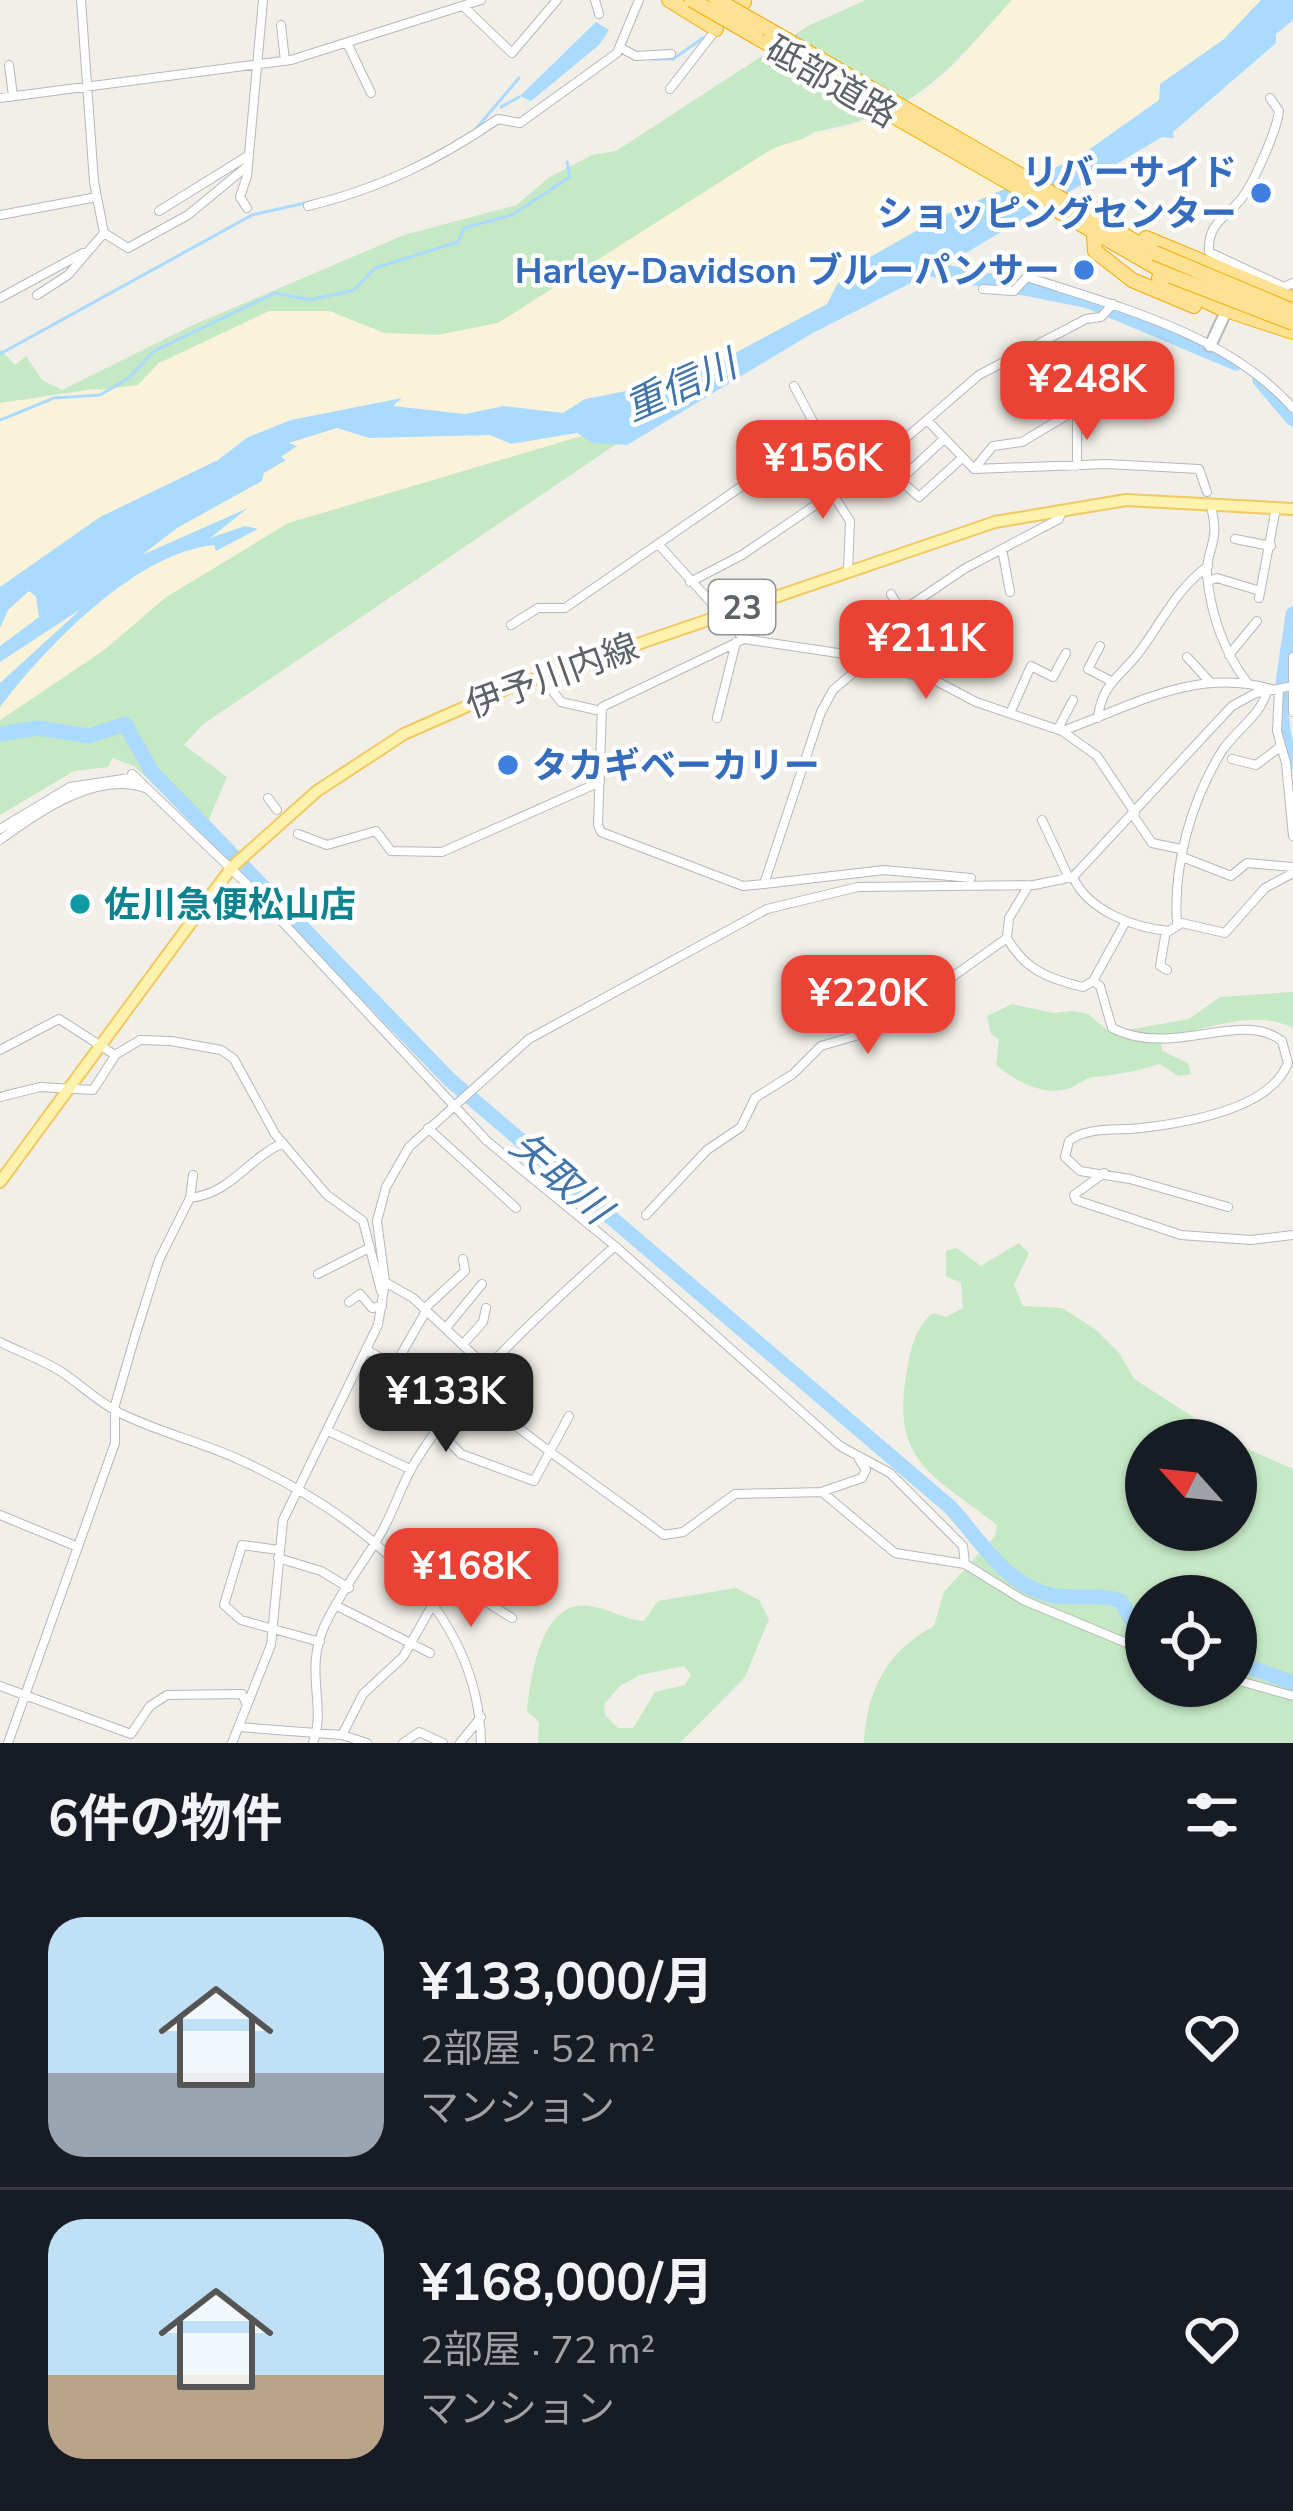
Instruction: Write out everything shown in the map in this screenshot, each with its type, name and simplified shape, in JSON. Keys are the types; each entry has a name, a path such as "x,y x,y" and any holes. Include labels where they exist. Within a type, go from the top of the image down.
{"highway":[{"path":"669,0 716,28"},
{"name":"砥部道路","path":"692,0 1093,229 1222,286 1293,311"},
{"name":"砥部道路","path":"717,0 1093,229 1167,284 1293,327"},
{"path":"1093,229 1126,264 1218,312 1293,327"},
{"path":"1093,229 1286,293"}],"main road":[{"name":"伊予川内線","path":"0,1182 230,869 317,791 404,734 543,677 995,522 1126,500 1284,509"}],"street":[{"path":"81,0 97,197 111,233 128,248 188,215 245,168"},
{"path":"247,208 240,197 259,64 262,0"},
{"path":"0,98 285,61 473,3 512,53 557,0"},
{"path":"595,0 599,14"},
{"path":"498,118 520,123 593,74 621,48 639,0"},
{"path":"670,89 716,28 745,1"},
{"path":"281,25 285,61"},
{"path":"348,45 371,93"},
{"path":"621,48 636,56 671,54"},
{"path":"9,65 13,96"},
{"path":"1270,98 1279,111 1277,124 1246,192 1211,229 1208,252 1286,293"},
{"path":"308,206 367,192 452,151 512,108"},
{"path":"159,211 247,156"},
{"path":"0,215 97,197"},
{"path":"38,295 68,275 111,233"},
{"path":"0,298 92,249"},
{"path":"983,289 1020,285 1027,277 1112,308 1210,346 1254,369 1293,408"},
{"path":"690,582 742,555 857,473 979,375 1112,308"},
{"path":"1210,346 1218,312"},
{"path":"794,386 819,433 857,473"},
{"path":"974,469 993,446 1022,442 1072,417 1077,466"},
{"path":"927,419 974,469 1199,469 1207,492"},
{"path":"511,625 538,608 565,608 819,433"},
{"path":"944,440 900,480 908,489 920,497 961,459"},
{"path":"794,463 818,499"},
{"path":"830,490 850,520 848,571"},
{"path":"838,653 900,610 1058,519 1062,508"},
{"path":"1208,581 1260,595 1284,509"},
{"path":"1212,511 1218,535 1208,581 1215,622 1247,682"},
{"path":"1235,539 1271,546"},
{"path":"660,546 740,640 838,653 1060,730 1097,756 1152,842 1231,875 1247,863 1293,870"},
{"path":"1001,550 1010,592"},
{"path":"1098,718 1111,681 1141,650 1189,582 1208,566"},
{"path":"890,594 900,610"},
{"path":"1229,655 1257,621"},
{"path":"543,677 561,702 601,711 740,640"},
{"path":"717,718 740,640"},
{"path":"1100,646 1088,669 1111,681"},
{"path":"1011,710 1031,666 1054,677 1066,653"},
{"path":"1187,657 1210,682"},
{"path":"1293,657 1282,688 1280,747 1286,763 1293,836"},
{"path":"764,884 820,712 833,691 865,663"},
{"path":"1060,730 1161,690 1210,682 1282,688"},
{"path":"1282,688 1293,712"},
{"path":"232,1743 274,1628 278,1554 296,1493 367,1350 383,1302 385,1282 376,1238 381,1204 400,1160 428,1128 529,1039 767,909 858,887 1029,885 1071,878 1232,706 1282,688"},
{"path":"1178,923 1183,853 1213,767 1262,705 1282,688"},
{"path":"1060,730 1073,700"},
{"path":"601,711 602,832 733,883 764,884 884,870 983,883"},
{"path":"1232,759 1256,765 1280,747"},
{"path":"1286,763 1293,772"},
{"path":"0,829 70,787 135,776 247,884 453,1104 859,1458 890,1473 963,1546 965,1564"},
{"path":"298,834 327,845 376,831 392,851 442,852 602,781"},
{"path":"0,840 70,798 115,784 145,788"},
{"path":"268,799 277,810"},
{"path":"1042,820 1084,895 1126,921 1166,931"},
{"path":"1167,970 1160,966 1166,931 1178,923 1226,933 1265,888 1293,870"},
{"path":"1029,885 1009,918 1007,938 1019,959 1035,971 1083,987 1093,981 1126,921"},
{"path":"646,1215 707,1150 741,1127 755,1098 793,1074 821,1046 879,1029 1007,938"},
{"path":"1093,981 1100,986 1106,1019 1126,1035 1171,1041 1234,1029 1263,1030 1282,1041 1288,1063 1268,1090 1214,1112 1074,1136 1064,1149 1071,1167 1228,1207"},
{"path":"0,1050 59,1019 116,1055"},
{"path":"0,1097 40,1087 93,1090 116,1055 140,1040 221,1050 234,1059 283,1143 327,1195 363,1221 383,1302"},
{"path":"428,1128 516,1208"},
{"path":"190,1198 236,1180 253,1158 283,1143"},
{"path":"1104,1173 1074,1195 1076,1200 1181,1234 1251,1240 1293,1235"},
{"path":"8,1743 115,1443 116,1411 157,1267 190,1198 194,1174"},
{"path":"314,1739 312,1669 320,1642 410,1469 486,1367 553,1298 616,1246"},
{"path":"318,1274 369,1248"},
{"path":"367,1350 390,1363 399,1358 425,1310 465,1271 464,1259"},
{"path":"385,1282 425,1310 486,1367"},
{"path":"446,1328 482,1284"},
{"path":"349,1302 360,1294 372,1308 383,1302"},
{"path":"464,1343 483,1322 486,1308"},
{"path":"0,1355 3,1344 69,1376 116,1411 178,1440 238,1458 377,1540 430,1605 471,1677 481,1717 481,1743"},
{"path":"468,1388 569,1462 600,1493 670,1536 735,1494 823,1492 862,1478 866,1470 859,1458"},
{"path":"437,1429 461,1454 534,1481 569,1416"},
{"path":"328,1431 410,1469"},
{"path":"823,1492 895,1553 965,1564 1023,1600 1125,1642"},
{"path":"0,1515 78,1547"},
{"path":"320,1642 241,1620 224,1605 242,1545 321,1571 349,1588"},
{"path":"386,1548 450,1576 512,1618"},
{"path":"342,1735 363,1694 392,1670 412,1643 459,1558"},
{"path":"337,1606 430,1652"},
{"path":"0,1686 131,1734 150,1706 167,1695 242,1694 248,1706"},
{"path":"1257,1686 1293,1696"},
{"path":"460,1743 481,1717"},
{"path":"239,1727 314,1739 342,1735 367,1743"},
{"path":"403,1743 419,1732 443,1743"}],"green space":[{"path":"866,0 1012,0 947,70 905,101 880,114 814,132 498,323 438,335 384,333 329,311 159,363 138,385 119,391 93,389 0,403 0,349 15,365 26,356 42,380 62,390 193,325 404,235 517,205 548,178 592,155 616,151 808,26"},
{"path":"665,411 202,725 184,745 227,777 204,831 134,766 112,758 108,767 74,771 0,815 0,720 104,650 166,597 288,523"},
{"path":"1293,992 1293,1028 1245,1020 1161,1037 1162,1051 1188,1063 1191,1074 1178,1076 1160,1064 1093,1077 1058,1091 1029,1085 996,1065 999,1040 991,1034 987,1016 1012,1004 1053,1013 1072,1011 1088,1014 1111,1033 1189,1019 1220,997"},
{"path":"1019,1243 1029,1253 1014,1285 1023,1306 1062,1308 1095,1329 1120,1354 1134,1379 1196,1419 1125,1419 1125,1551 1257,1551 1257,1453 1293,1469 1293,1743 864,1743 869,1706 882,1674 903,1648 934,1626 944,1592 995,1536 997,1525 921,1463 905,1426 903,1401 915,1339 933,1313 946,1317 963,1308 961,1283 946,1276 946,1251 956,1248 981,1266"},
{"path":"736,1588 759,1600 769,1619 745,1677 680,1743 538,1743 539,1722 527,1711 531,1680 541,1644 559,1615 572,1607 589,1606 644,1621 658,1601","holes":["684,1666 691,1674 685,1685 655,1692 633,1728 618,1728 605,1715 604,1704 620,1686 640,1675"]}],"sand":[{"path":"1012,0 1293,0 1217,82 665,411 288,523 166,597 104,650 0,720 0,403 138,385 159,363 269,311 329,311 384,333 438,335 498,323 772,149 873,119 912,102 951,69"}],"water":[{"name":"重信川","path":"1261,0 1293,0 1293,20 1276,34 1276,43 1173,132 1174,138 1162,137 942,267 811,334 627,445 593,443 577,433 511,444 490,435 369,438 337,428 289,443 297,446 281,457 286,460 264,473 262,481 177,528 142,555 248,508 210,538 245,526 258,529 216,551 214,545 184,552 124,584 68,631 0,707 0,683 81,609 0,662 0,646 39,617 36,597 29,591 8,610 0,628 0,587 100,517 218,460 248,437 291,420 402,398 393,406 465,414 504,406 563,413 585,399 646,387 718,362 827,304 837,284 858,264 942,216 1077,158 1159,100 1160,84 1224,39"},
{"path":"596,22 609,30 599,45 531,101 520,96"}],"waterway":[{"path":"651,59 673,59 703,38"},
{"path":"475,130 519,78"},
{"path":"501,107 519,97"},
{"path":"0,420 54,398 100,395 129,378 154,351 275,293 310,300 354,290 375,268 458,242 464,228 512,215 570,177 567,162"},
{"path":"0,354 252,215 314,201"},
{"path":"916,266 1089,301 1236,363"},
{"path":"1260,380 1293,419"},
{"path":"1293,614 1282,709 1293,762"},
{"name":"矢取川","path":"0,734 38,728 89,736 125,724 152,772 450,1080 950,1507 1009,1573 1038,1591 1105,1597 1121,1601 1125,1608"},
{"name":"矢取川","path":"1257,1670 1293,1683"}],"place":[{"name":"リバーサイド ショッピングセンター","path":"1261,193"},
{"name":"Harley-Davidson ブルーパンサー","path":"1084,270"},
{"name":"タカギベーカリー","path":"508,765"},
{"name":"佐川急便松山店","path":"80,904"}]}
